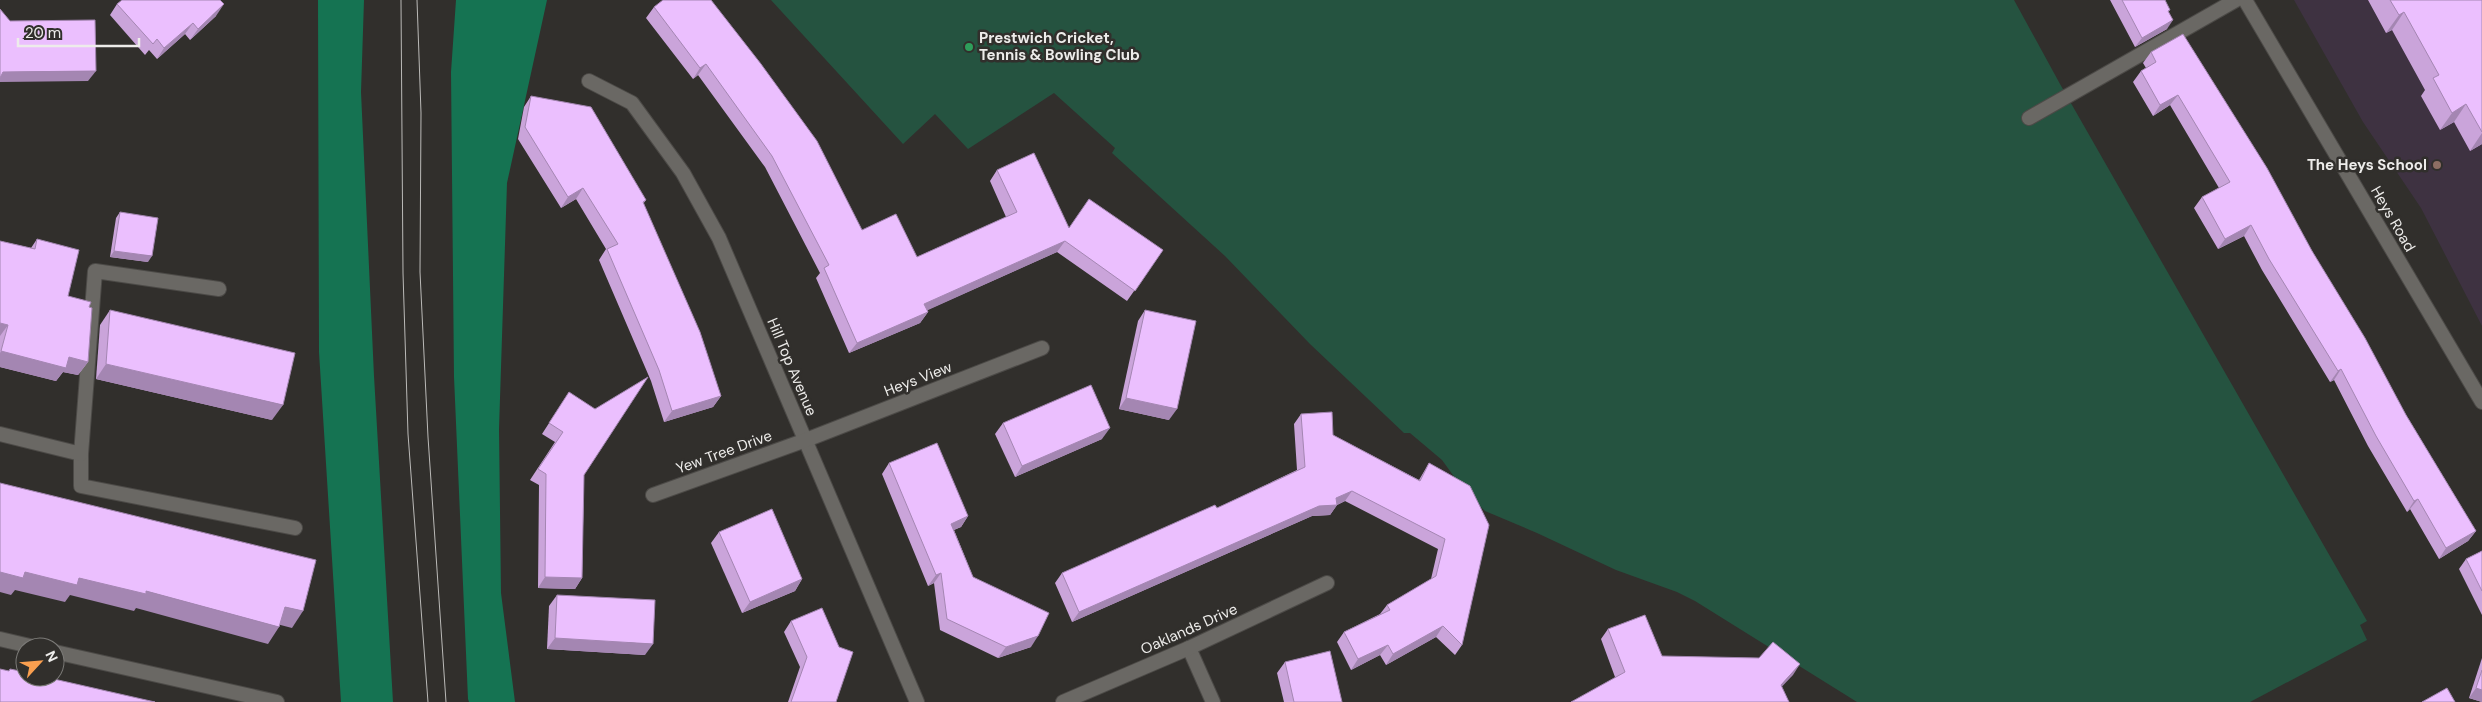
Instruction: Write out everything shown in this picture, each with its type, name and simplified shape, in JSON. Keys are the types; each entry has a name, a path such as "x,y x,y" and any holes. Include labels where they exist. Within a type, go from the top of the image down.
{"street":[{"path":"2029,118 2236,0"},
{"name":"Heys Road","path":"2245,0 2482,402"},
{"name":"Hill Top Avenue","path":"589,81 632,103 683,173 720,238 917,702"},
{"path":"219,289 96,271 81,454 81,486 295,528"},
{"name":"Heys View","path":"806,440 1042,348"},
{"path":"0,434 81,454"},
{"name":"Yew Tree Drive","path":"653,495 806,440"},
{"name":"Oaklands Drive","path":"1063,702 1189,648 1327,583"},
{"path":"0,639 15,643"},
{"path":"1189,648 1212,702"},
{"path":"65,654 277,702"}],"shaded area":[{"name":"The Heys School","path":"2294,0 2482,0 2482,326 2421,208 2363,122"}],"green space":[{"path":"318,0 364,0 361,92 374,376 393,702 341,702 319,352"},
{"path":"456,0 547,0 507,183 499,429 501,593 515,702 469,702 468,699 454,377 451,72"},
{"path":"771,0 2014,0 2060,84 2367,621 2360,625 2367,640 2250,702 1857,702 1695,601 1677,592 1616,570 1485,511 1466,493 1442,460 1410,433 1404,433 1310,344 1225,256 1112,153 1115,148 1054,93 968,149 935,114 903,144"}],"building":[{"path":"122,0 220,0 224,4 198,29 193,23 164,48 157,39 153,44 117,4"},
{"path":"663,0 711,0 761,64 817,141 862,230 896,214 917,257 1017,212 997,170 1034,153 1069,228 1089,199 1163,250 1135,291 1065,241 924,304 928,312 857,343 824,268 829,265 772,156 706,64 700,68 654,7"},
{"path":"2122,0 2165,0 2173,20 2142,38"},
{"path":"2390,0 2482,0 2482,132 2466,104 2452,113 2433,78 2439,75 2404,12 2399,15"},
{"path":"0,9 10,21 95,20 96,71 3,72 0,78"},
{"path":"2183,34 2267,168 2312,251 2365,338 2406,415 2476,531 2446,548 2418,499 2414,501 2376,436 2341,369 2338,371 2269,259 2251,225 2225,239 2202,197 2230,182 2178,95 2160,105 2141,71 2156,62 2151,52"},
{"path":"531,96 591,107 646,200 643,202 700,332 721,396 672,411 659,370 607,249 618,244 583,188 568,197 525,127"},
{"path":"120,212 158,218 152,256 114,251"},
{"path":"37,239 79,250 68,296 91,302 89,307 92,308 88,362 69,357 66,368 1,351 8,325 0,323 0,241 35,249"},
{"path":"110,310 295,353 283,405 106,364"},
{"path":"1145,310 1196,321 1177,409 1126,398"},
{"path":"648,377 584,475 582,578 545,577 546,474 538,469 563,432 549,423 569,392 595,409"},
{"path":"1091,385 1110,428 1022,466 1003,423"},
{"path":"1332,412 1333,435 1420,481 1429,463 1470,486 1489,525 1462,645 1443,626 1393,654 1388,645 1358,659 1344,632 1390,610 1387,605 1436,576 1445,539 1352,491 1336,498 1337,505 1319,506 1079,612 1062,573 1215,505 1217,508 1305,467 1301,414"},
{"path":"937,443 968,516 951,524 973,577 1049,613 1038,636 1006,647 947,619 941,573 936,575 889,463"},
{"path":"0,483 316,560 303,611 285,607 279,627 146,591 146,594 79,578 77,585 25,572 23,578 0,572"},
{"path":"772,509 802,579 750,602 719,532"},
{"path":"2482,551 2482,591 2466,559"},
{"path":"557,595 655,600 653,644 555,638"},
{"path":"822,608 839,647 853,652 836,702 791,702 807,657 791,621"},
{"path":"1645,615 1662,656 1759,658 1773,642 1800,664 1781,685 1789,702 1571,702 1625,672 1608,629"},
{"path":"1330,651 1342,702 1294,702 1285,662"},
{"path":"0,669 9,671 10,669 15,670 15,687 65,687 65,682 155,702 0,702"},
{"path":"2482,670 2482,690 2476,688"},
{"path":"2447,688 2455,702 2422,702"}],"tram line":[{"path":"401,0 403,273 408,434 428,702"},
{"path":"417,0 421,113 420,272 428,437 446,702"}],"place":[{"name":"Prestwich Cricket, Tennis & Bowling Club","path":"969,47"},
{"name":"The Heys School","path":"2437,165"}]}
